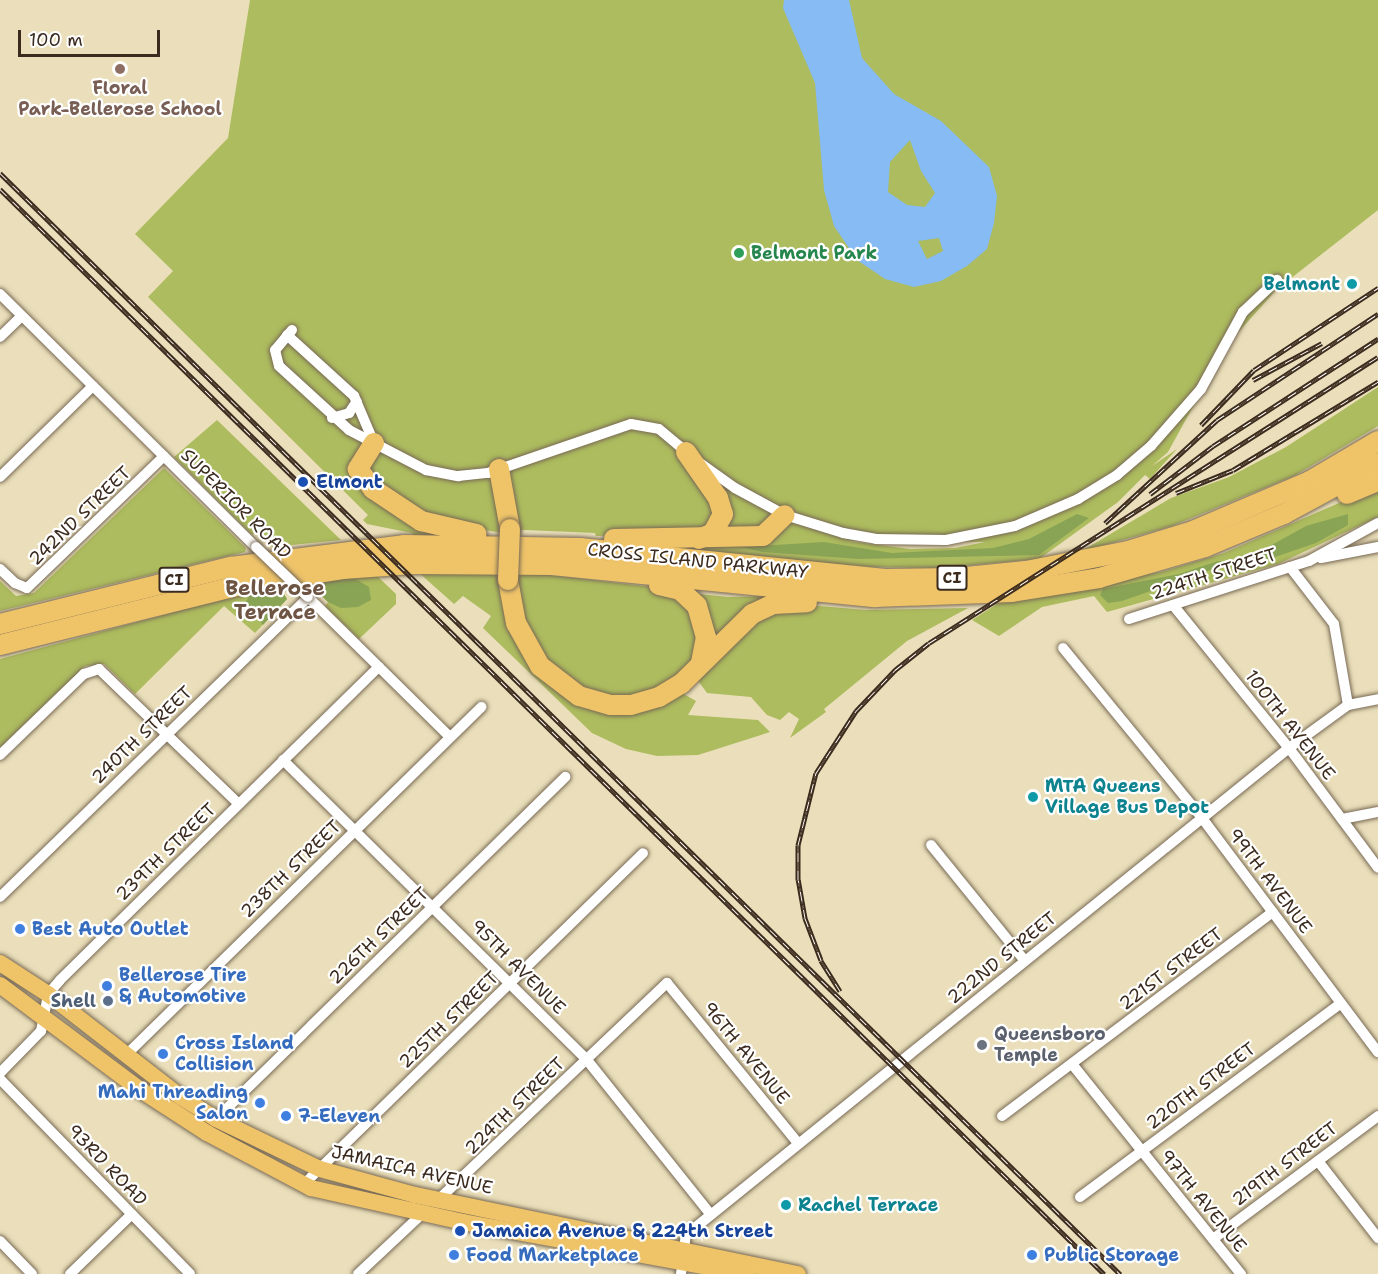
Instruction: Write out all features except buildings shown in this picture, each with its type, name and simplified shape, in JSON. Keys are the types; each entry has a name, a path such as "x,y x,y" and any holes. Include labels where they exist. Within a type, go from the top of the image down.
{"highway":[{"path":"374,443 358,469 366,483 384,498 421,521 477,534 506,537"},
{"name":"CROSS ISLAND PARKWAY","path":"0,645 94,619 244,584 367,567 525,563 875,597 987,595 1070,583 1153,564 1233,537 1310,502 1377,447"},
{"name":"CROSS ISLAND PARKWAY","path":"0,624 198,574 301,555 506,537 543,546 853,577 956,578 1008,573 1105,556 1193,531 1270,500 1377,447"},
{"path":"686,452 718,498 723,514 713,533 699,539"},
{"path":"500,469 512,612 526,645 549,675 579,696 611,705 650,701 681,684 746,618 765,607 875,597"},
{"path":"1233,537 1292,521 1378,481"},
{"path":"543,546 582,538 699,539 763,536 785,515"},
{"path":"620,572 680,590 693,601 705,628 701,663"},
{"path":"0,616 62,608"},
{"path":"0,655 94,619"}],"main road":[{"name":"JAMAICA AVENUE","path":"0,963 48,994 125,1056 216,1119 320,1169 683,1262 798,1274"},
{"name":"JAMAICA AVENUE","path":"0,985 44,1015 107,1066 207,1133 303,1185 421,1214 747,1274"}],"street":[{"path":"374,443 357,402 289,333 275,350 276,363 332,418 374,443 414,466 438,473 467,476 500,469 632,424 659,429 735,488 785,515 876,539 928,540 998,530 1064,507 1117,475 1173,424 1209,377 1239,317 1276,280"},
{"name":"SUPERIOR ROAD","path":"0,294 450,737"},
{"path":"0,337 22,316"},
{"path":"0,477 93,386"},
{"path":"332,418 349,413 357,402"},
{"name":"242ND STREET","path":"0,569 24,588 36,582 164,456"},
{"name":"224TH STREET","path":"1309,561 1378,524"},
{"name":"224TH STREET","path":"1129,619 1309,561 1378,547"},
{"path":"1290,567 1334,624 1348,705"},
{"name":"240TH STREET","path":"0,897 308,597"},
{"name":"100TH AVENUE","path":"1173,605 1289,748 1378,868"},
{"name":"99TH AVENUE","path":"1063,648 1202,818 1378,1052"},
{"name":"239TH STREET","path":"48,994 379,667"},
{"path":"0,755 84,674 94,669 107,674 239,804"},
{"name":"222ND STREET","path":"683,1262 686,1235 1289,748 1348,705 1378,699"},
{"name":"238TH STREET","path":"125,1056 482,707"},
{"name":"95TH AVENUE","path":"283,760 511,982 587,1060 711,1215"},
{"name":"226TH STREET","path":"216,1119 565,777"},
{"path":"1342,819 1378,812"},
{"path":"931,845 1025,961"},
{"name":"225TH STREET","path":"303,1185 643,853"},
{"name":"221ST STREET","path":"1002,1116 1273,912"},
{"name":"224TH STREET","path":"358,1274 421,1214 440,1200 667,982"},
{"name":"96TH AVENUE","path":"667,982 799,1144"},
{"path":"0,1072 41,1031 48,994"},
{"name":"220TH STREET","path":"1080,1197 1341,1003"},
{"name":"97TH AVENUE","path":"1072,1064 1241,1274"},
{"name":"93RD ROAD","path":"0,1078 190,1274"},
{"name":"219TH STREET","path":"1213,1239 1378,1116"},
{"path":"1318,1161 1378,1238"},
{"path":"70,1274 132,1214"},
{"path":"0,1241 32,1274"}],"green space":[{"name":"Belmont Park","path":"250,0 1378,0 1378,210 1276,290 1227,345 1168,452 1152,466 1177,449 1150,479 1145,475 1118,502 1039,559 939,568 871,567 684,551 687,546 652,535 596,536 595,533 503,529 502,533 474,528 413,537 412,533 367,524 363,520 368,515 148,297 173,271 135,234 228,138","holes":["849,541 985,542 955,548 910,549"]},
{"path":"1378,387 1378,426 1294,476 1172,526 1080,552 1171,498 1229,477 1286,447"},
{"path":"217,420 341,540 272,547 258,532 252,535 174,457"},
{"path":"164,468 246,548 245,552 0,611 0,581 16,596 34,593"},
{"path":"1378,486 1378,517 1278,564 1107,612 1094,596 1042,607 999,636 972,620 1003,600 1161,572 1224,553"},
{"path":"1077,514 1089,518 1039,555 859,559 762,552 741,547 824,542 892,553 993,548 1029,539"},
{"path":"1348,514 1348,525 1316,543 1269,559 1225,565 1122,601 1108,603 1100,595 1103,589 1179,574 1218,561 1243,561 1306,526"},
{"path":"417,571 515,571 661,588 678,594 698,617 700,636 696,658 681,676 658,691 615,699 592,695 560,676 537,652 521,623 515,576 500,575 500,593 511,630 528,660 554,687 588,705 623,710 658,703 682,693 696,701 688,715 758,720 770,732 698,755 657,756 626,749 592,733 483,628 491,616 463,596 454,604"},
{"path":"375,574 396,594 396,604 359,639 325,606 328,602 306,581"},
{"path":"351,576 369,587 371,600 358,607 341,608 328,602 306,581"},
{"path":"278,584 287,599 255,633 224,606 135,694 104,664 85,666 0,748 0,659"},
{"path":"278,584 287,599 263,625 245,603 250,595"},
{"path":"699,594 728,597 779,596 713,644 696,596"},
{"path":"796,604 866,610 968,608 907,641 824,709 826,712 790,738 799,719 789,712 780,720 767,715 751,697 707,693 696,678 754,617"}],"water":[{"path":"784,0 849,0 862,58 894,94 941,121 989,167 997,196 994,223 987,249 967,266 941,281 914,287 885,279 857,260 834,226 824,190 815,83 783,8","holes":["910,140 921,171 935,193 925,207 907,205 888,192 890,162","939,238 943,251 927,259 918,241"]}],"railway":[{"path":"0,173 1120,1274"},
{"path":"0,189 1104,1274"},
{"path":"1201,425 1254,370 1378,288"},
{"path":"1105,523 1217,420 1378,314"},
{"path":"1150,494 1213,446 1378,339"},
{"path":"1253,380 1322,343"},
{"path":"840,991 821,960 805,918 798,880 798,845 816,773 856,711 895,670 929,643 1378,357"},
{"path":"1176,493 1233,470 1378,382"}],"place":[{"name":"Floral Park-Bellerose School","path":"120,69"},
{"name":"Belmont Park","path":"739,253"},
{"name":"Belmont","path":"1352,284"},
{"name":"Elmont","path":"303,482"},
{"name":"MTA Queens Village Bus Depot","path":"1033,797"},
{"name":"Best Auto Outlet","path":"20,929"},
{"name":"Bellerose Tire & Automotive","path":"107,986"},
{"name":"Shell","path":"108,1001"},
{"name":"Queensboro Temple","path":"982,1045"},
{"name":"Cross Island Collision","path":"163,1054"},
{"name":"Mahi Threading Salon","path":"260,1103"},
{"name":"7-Eleven","path":"286,1116"},
{"name":"Rachel Terrace","path":"786,1205"},
{"name":"Jamaica Avenue & 224th Street","path":"460,1231"},
{"name":"Food Marketplace","path":"454,1255"},
{"name":"Public Storage","path":"1032,1255"}],"district":[{"name":"Bellerose Terrace","path":"275,600"}]}
